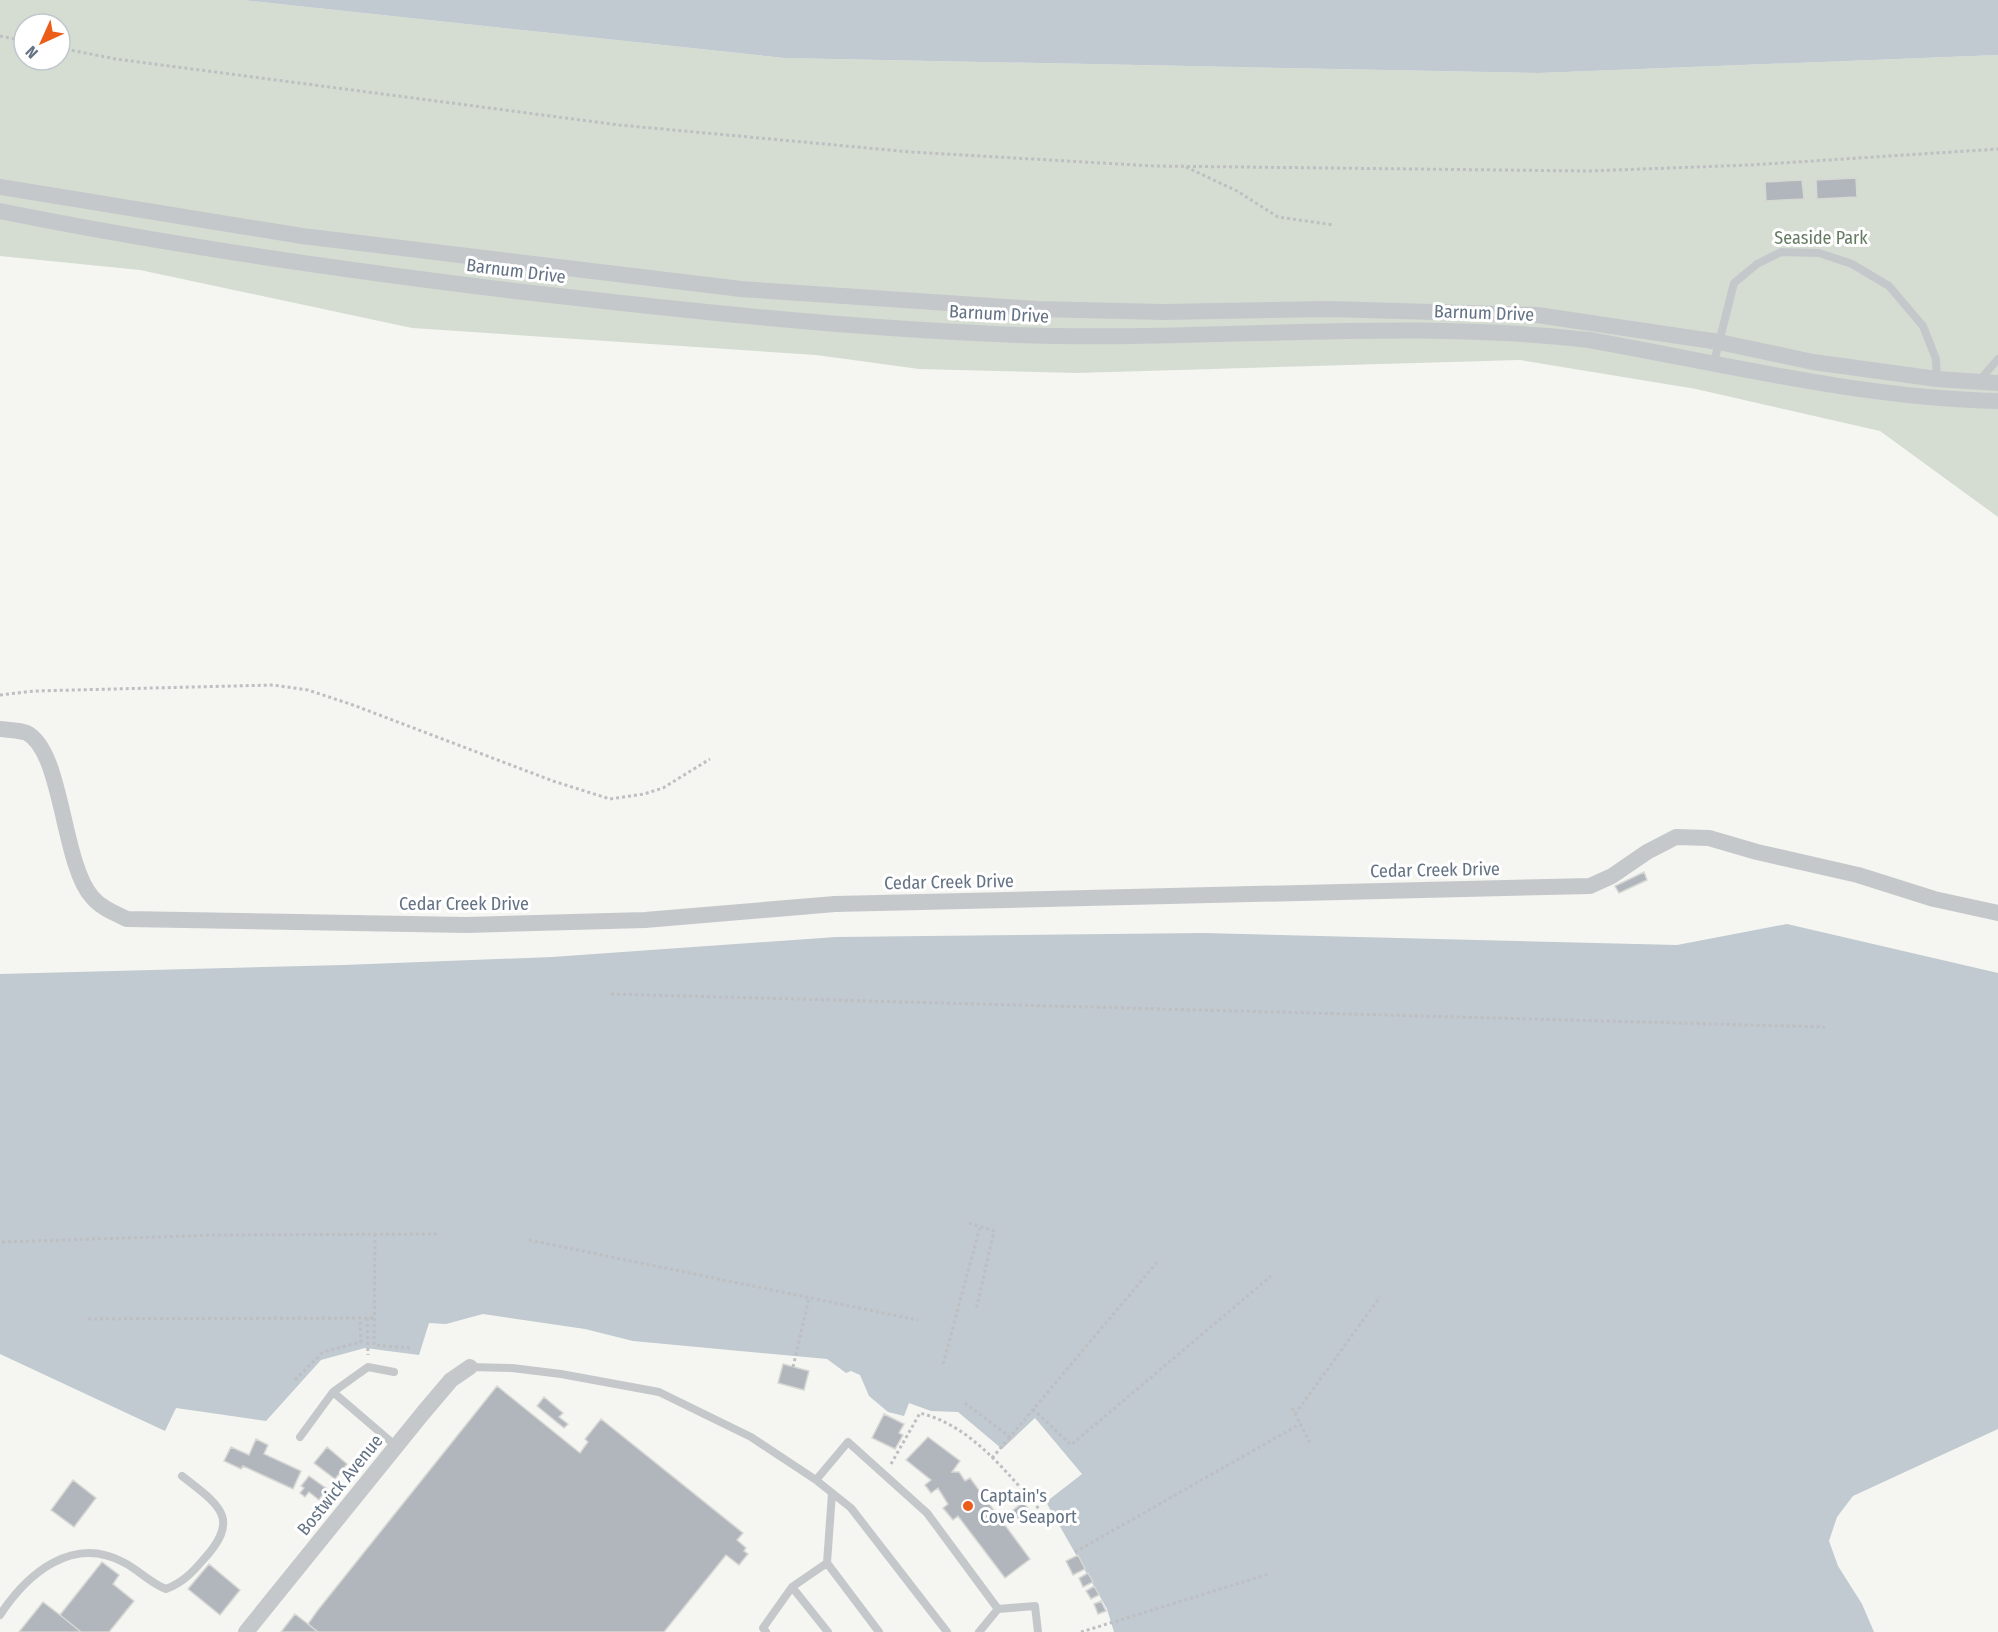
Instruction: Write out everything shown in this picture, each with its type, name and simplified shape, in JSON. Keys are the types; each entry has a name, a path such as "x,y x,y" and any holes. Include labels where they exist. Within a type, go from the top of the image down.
{"street":[{"name":"Barnum Drive","path":"0,187 302,236 741,289 1037,309 1162,312 1319,309 1538,315 1719,342 1813,362 1937,378 1998,383"},
{"name":"Barnum Drive","path":"0,211 288,261 702,312 1065,337 1314,331 1472,331 1589,340 1875,391 1937,399 1998,401"},
{"name":"Cedar Creek Drive","path":"0,729 27,733 40,744 49,764 80,879 92,898 127,919 467,925 645,920 835,904 1590,886 1612,876 1647,852 1676,837 1709,838 1757,852 1858,875 1934,899 1998,913"},
{"name":"Bostwick Avenue","path":"246,1632 451,1380 470,1367"}],"lane":[{"path":"1714,362 1734,283 1757,264 1781,252 1819,253 1852,264 1890,286 1923,326 1935,359 1937,399"},
{"path":"1978,381 1998,359"},
{"path":"300,1437 333,1392 368,1367 394,1372"},
{"path":"470,1367 512,1368 561,1374 659,1392 751,1437 816,1480 851,1508 947,1632"},
{"path":"333,1392 396,1446"},
{"path":"816,1480 848,1442 927,1513 998,1610"},
{"path":"0,1615 15,1592 31,1576 57,1560 81,1554 98,1553 123,1562 157,1586 166,1589 189,1576 223,1534 223,1518 212,1500 182,1476"},
{"path":"832,1493 827,1563 879,1632"},
{"path":"766,1632 763,1628 792,1587 827,1563"},
{"path":"792,1587 828,1632"},
{"path":"979,1632 998,1610 1035,1606 1038,1632"}],"path":[{"path":"72,50 139,62 619,125 910,152 1185,167 1588,171 1750,165 1998,148"},
{"path":"1185,167 1237,191 1278,218 1334,225"},
{"path":"0,695 34,691 273,685 308,690 553,781 610,799 663,788 710,759"},
{"path":"611,994 1825,1027"},
{"path":"969,1223 994,1231 976,1310"},
{"path":"943,1364 980,1227"},
{"path":"375,1234 374,1344 412,1348"},
{"path":"2,1242 218,1235 439,1234"},
{"path":"529,1240 918,1320"},
{"path":"992,1458 1158,1261"},
{"path":"1033,1409 1071,1445 1271,1276"},
{"path":"1295,1414 1380,1297"},
{"path":"793,1367 809,1298"},
{"path":"367,1317 368,1345"},
{"path":"295,1380 323,1352 361,1342 360,1318"},
{"path":"88,1319 374,1318"},
{"path":"965,1403 1010,1437"},
{"path":"1292,1408 1310,1443"},
{"path":"885,1476 920,1413 954,1425 992,1458 1040,1510"},
{"path":"1075,1552 1300,1424"},
{"path":"1081,1632 1269,1574"}],"green space":[{"name":"Seaside Park","path":"0,0 242,0 784,58 1539,73 1998,55 1998,517 1880,431 1696,389 1520,360 1077,373 919,369 816,355 412,328 140,270 0,256"}],"shaded area":[{"path":"242,0 1998,0 1998,55 1539,73 784,58"},
{"path":"1787,924 1998,973 1998,1429 1853,1496 1837,1517 1829,1541 1838,1566 1862,1604 1874,1632 1114,1632 1107,1609 1046,1502 1082,1474 1035,1418 1002,1449 958,1412 931,1411 909,1403 904,1416 888,1412 869,1396 860,1375 851,1371 846,1373 827,1359 633,1341 585,1329 483,1314 446,1324 429,1323 419,1355 365,1348 321,1360 266,1421 176,1408 165,1431 0,1354 0,974 552,957 836,937 1203,933 1677,945"}],"building":[{"path":"1856,178 1857,197 1817,199 1816,180"},
{"path":"1802,180 1804,199 1766,201 1765,182"},
{"path":"1644,872 1647,880 1619,893 1615,886"},
{"path":"783,1364 809,1371 804,1390 778,1383"},
{"path":"497,1386 580,1453 588,1442 585,1439 601,1419 743,1533 737,1540 746,1548 744,1551 748,1554 739,1565 726,1555 664,1632 318,1632 308,1624 318,1610"},
{"path":"544,1397 563,1413 559,1417 568,1424 564,1428 537,1406"},
{"path":"884,1414 904,1424 899,1433 903,1435 895,1449 872,1438"},
{"name":"Captain's Cove Seaport","path":"928,1437 960,1461 952,1472 959,1472 965,1481 970,1478 1030,1559 1005,1578 958,1516 953,1520 943,1508 948,1504 938,1488 931,1493 925,1485 931,1480 906,1460"},
{"path":"256,1439 268,1445 264,1454 301,1471 293,1489 243,1466 241,1469 224,1461 231,1447 249,1455"},
{"path":"327,1447 347,1464 335,1479 314,1463"},
{"path":"309,1476 327,1489 319,1500 309,1492 305,1497 300,1493 304,1488 301,1486"},
{"path":"73,1480 96,1498 74,1527 51,1510"},
{"path":"1023,1502 1034,1516 1022,1525 1012,1511"},
{"path":"1078,1555 1085,1569 1073,1575 1066,1561"},
{"path":"102,1562 119,1575 113,1584 134,1601 109,1632 81,1632 60,1615"},
{"path":"209,1564 240,1590 220,1615 188,1589"},
{"path":"1088,1573 1093,1582 1083,1587 1079,1578"},
{"path":"1094,1586 1099,1595 1091,1599 1086,1591"},
{"path":"1101,1601 1106,1611 1098,1614 1094,1604"},
{"path":"43,1602 60,1615 81,1632 19,1632"},
{"path":"295,1614 308,1624 318,1632 281,1632"}],"place":[{"name":"Captain's Cove Seaport","path":"968,1506"}]}
